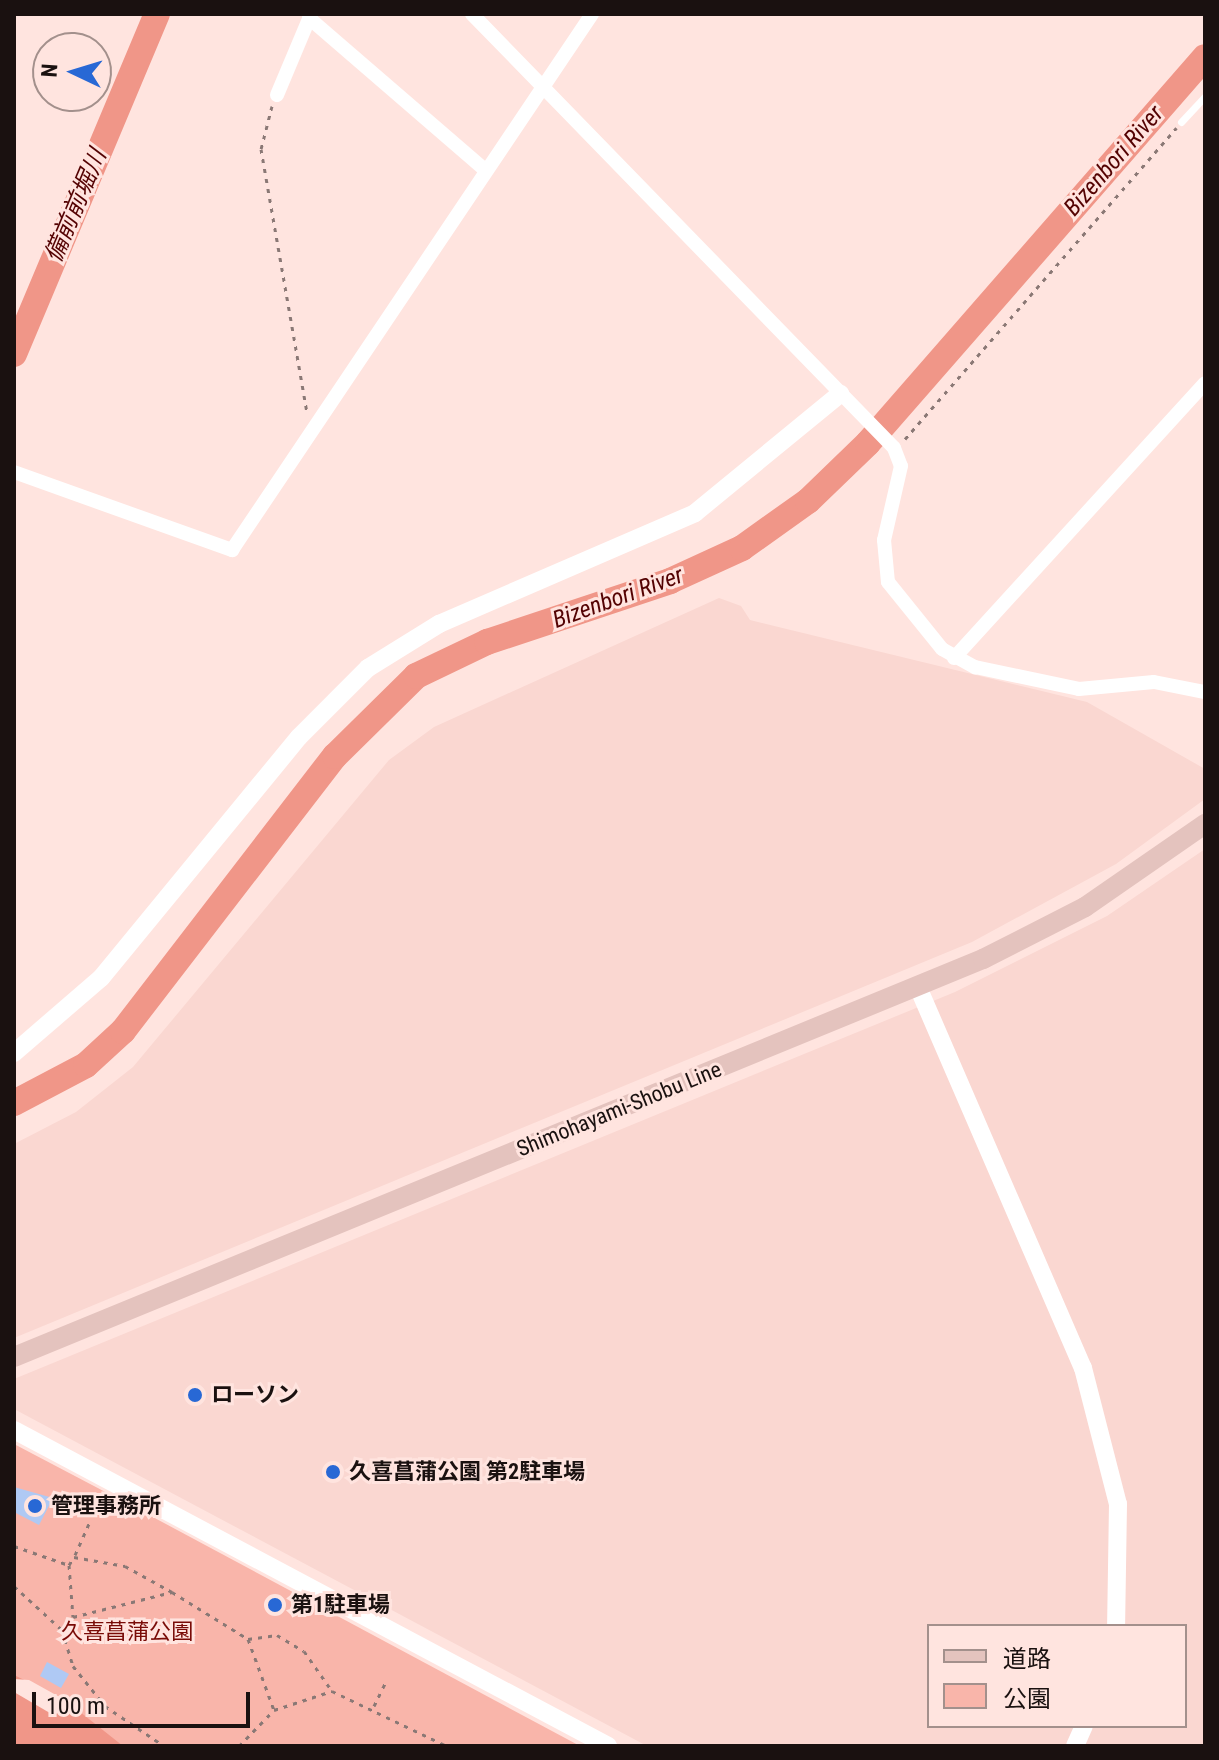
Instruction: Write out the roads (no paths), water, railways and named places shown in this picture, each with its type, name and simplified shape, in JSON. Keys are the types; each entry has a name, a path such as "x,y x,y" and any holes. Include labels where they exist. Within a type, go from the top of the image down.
{"main road":[{"name":"Shimohayami-Shobu Line","path":"14,1357 918,987 1085,907 1205,824"}],"street":[{"path":"472,14 895,449 901,466 884,540 888,582 901,606 954,658 1079,689 1154,682 1205,692"},
{"path":"14,472 232,550 592,14"},
{"path":"277,95 310,16 485,170"},
{"path":"954,658 1205,383"},
{"path":"14,1053 101,978 299,737 368,668 439,624 695,513 846,399"},
{"path":"918,987 1083,1368 1118,1504 1116,1624"},
{"path":"14,1430 608,1746"}],"lane":[{"path":"1181,122 1205,96"}],"waterway":[{"name":"備前前堀川","path":"14,354 157,14"},
{"name":"Bizenbori River","path":"14,1103 86,1065 123,1031 335,756 416,676 487,642 670,581 742,548 808,501 868,443 1205,57"}],"place":[{"name":"ローソン","path":"195,1395"},
{"name":"久喜菖蒲公園 第2駐車場","path":"333,1472"},
{"name":"管理事務所","path":"35,1506"},
{"name":"第1駐車場","path":"275,1605"}],"park label":[{"name":"久喜菖蒲公園","path":"127,1632"}]}
